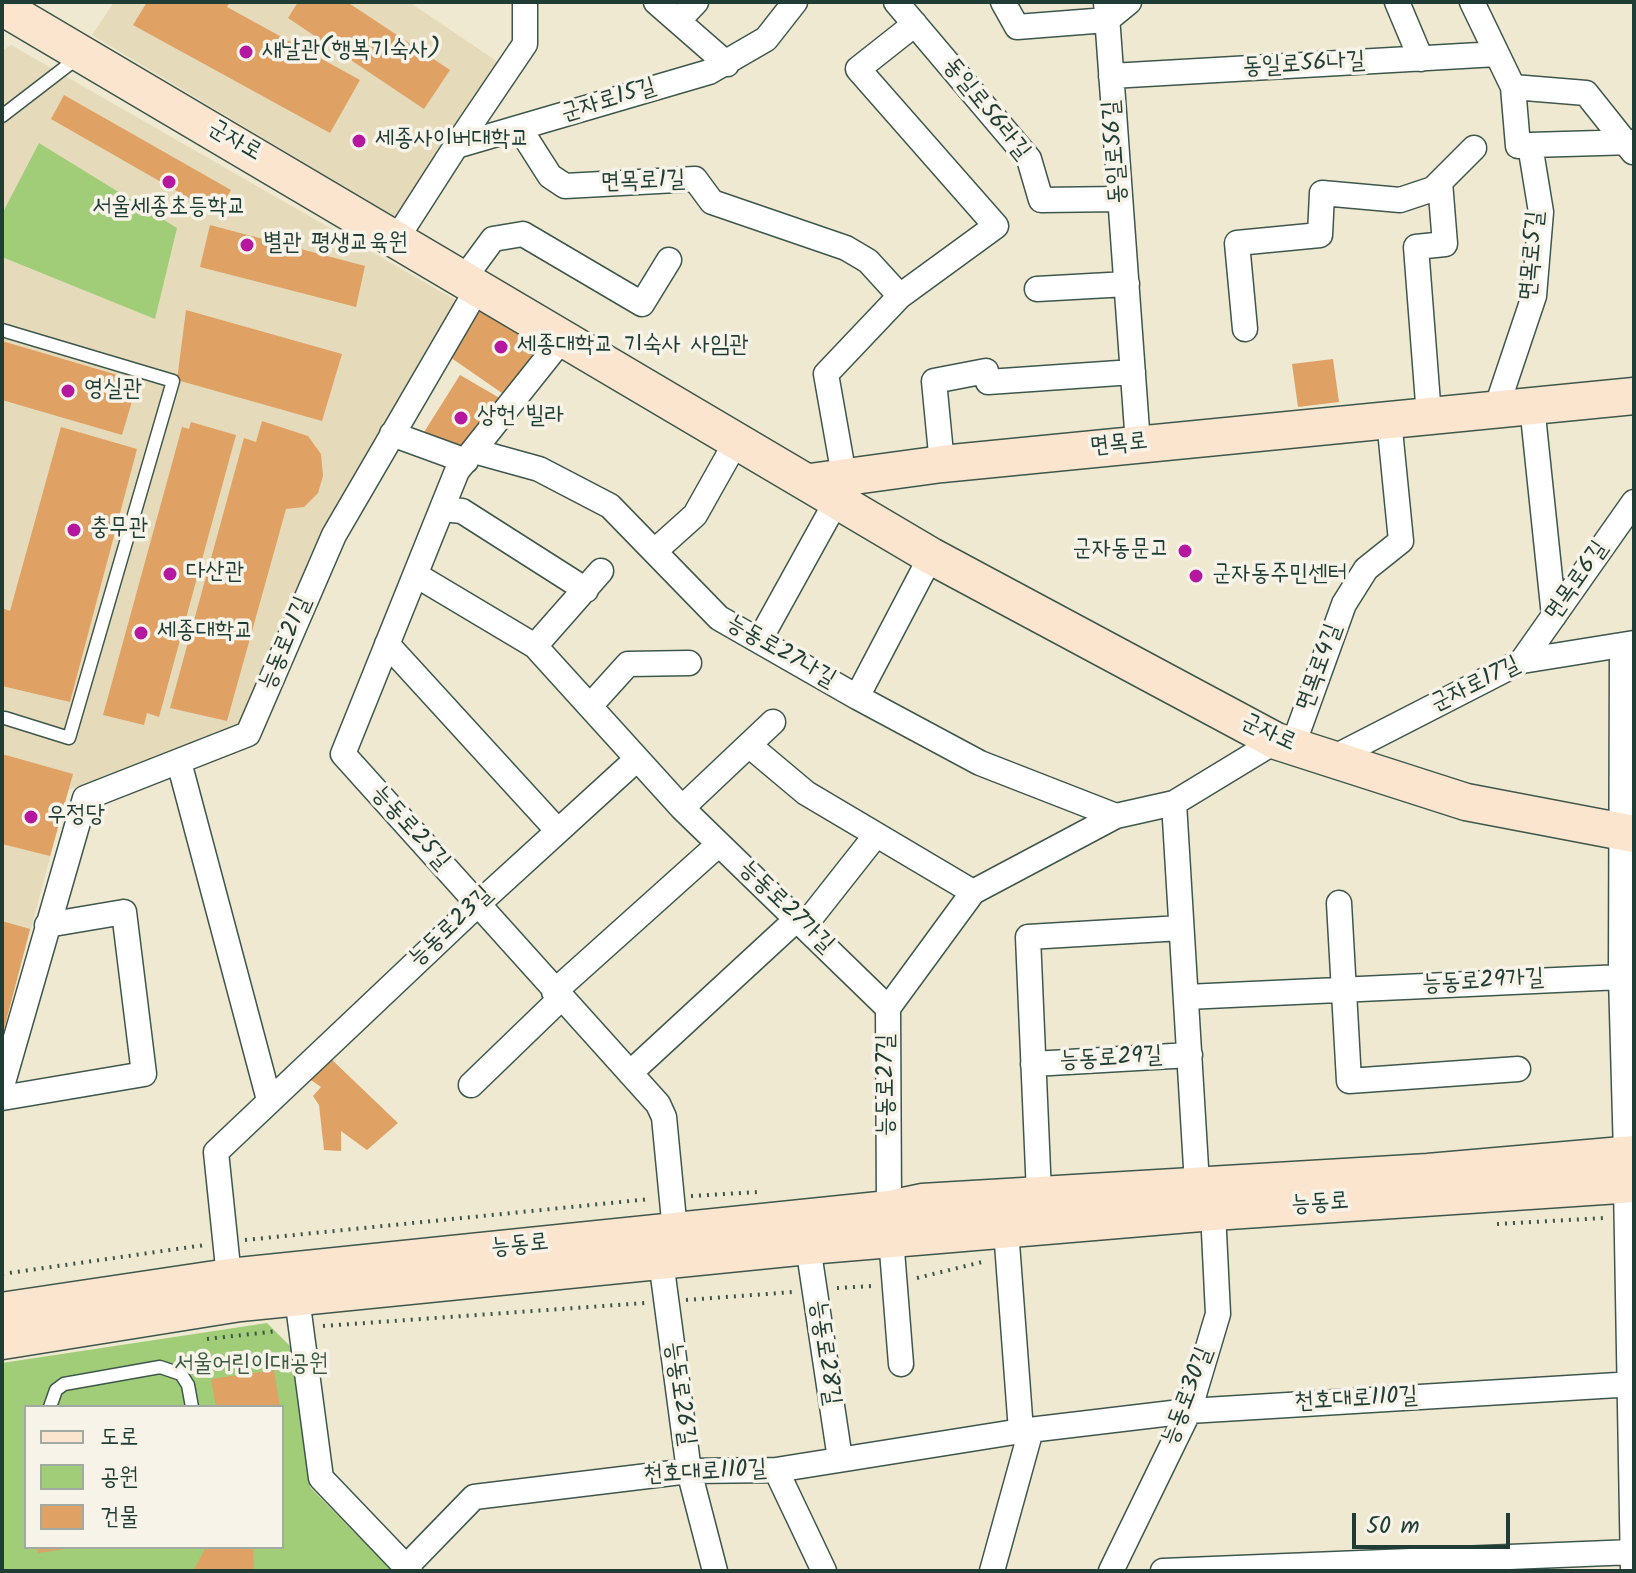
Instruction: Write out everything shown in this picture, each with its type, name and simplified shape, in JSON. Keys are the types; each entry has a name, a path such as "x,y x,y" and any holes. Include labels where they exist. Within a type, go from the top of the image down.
{"street":[{"path":"397,238 525,44 525,2"},
{"path":"656,2 727,64"},
{"path":"678,21 696,2"},
{"name":"군자로15길","path":"456,146 727,64 766,39 795,2"},
{"name":"동일로56라길","path":"896,2 1029,159 1041,200 1120,199"},
{"path":"1003,2 1017,27 1107,11 1129,2"},
{"path":"1397,2 1421,59"},
{"name":"면목로5길","path":"1472,2 1513,87 1541,212 1534,296 1496,409"},
{"name":"동일로56길","path":"1107,11 1138,444"},
{"name":"군자로","path":"6,19 82,54 472,282 736,442 830,486 931,556 1284,744 1466,802 1628,833"},
{"path":"759,641 830,486 826,374 900,296 996,226 858,69 915,24"},
{"name":"동일로56나길","path":"1111,76 1497,54"},
{"path":"1513,87 1586,93 1633,144"},
{"name":"면목로1길","path":"520,129 550,176 565,186 695,179 712,202 846,248 868,261 900,296"},
{"path":"1524,146 1633,144"},
{"path":"1245,329 1237,243 1320,235 1322,193 1400,200 1433,189 1474,148"},
{"path":"1429,416 1416,247 1445,244 1440,182"},
{"path":"472,282 493,239 523,234 642,304 669,260"},
{"name":"능동로21길","path":"2,1086 85,798 248,734 334,535 392,434 472,282"},
{"path":"1037,289 1127,284"},
{"name":"능동로25길","path":"563,338 457,471 343,754 630,1073 664,1117 668,1246"},
{"path":"942,464 934,381 986,371 988,382 1133,372"},
{"name":"면목로","path":"830,486 942,464 1634,396"},
{"path":"1532,406 1554,616"},
{"name":"면목로4길","path":"1284,744 1344,604 1366,569 1401,541 1389,420"},
{"name":"능동로27나길","path":"392,434 470,456 539,469 610,506 719,618 980,763 1116,816"},
{"path":"656,550 695,515 736,442"},
{"name":"면목로6길","path":"1522,661 1634,502"},
{"path":"442,509 462,511 593,580 535,646"},
{"path":"857,697 931,556"},
{"name":"능동로27가길","path":"416,575 535,646 682,808 888,1008"},
{"path":"387,644 558,831"},
{"path":"1628,644 1628,833 1621,977 1630,1169 1633,1571"},
{"name":"군자로17길","path":"1329,760 1522,661 1628,644"},
{"path":"590,706 628,664 689,663"},
{"path":"682,808 773,722"},
{"name":"능동로27길","path":"890,1224 888,1008 973,892 1116,816 1174,803 1284,744"},
{"path":"750,746 806,793 973,892"},
{"name":"능동로23길","path":"229,1277 216,1152 477,905 637,759"},
{"path":"179,762 269,1100"},
{"name":"능동로29길","path":"1174,803 1190,1055 1205,1198"},
{"path":"630,1073 801,922 876,835"},
{"path":"471,1085 557,995 719,844"},
{"path":"1339,903 1349,1081 1518,1069"},
{"path":"2,1098 144,1074 124,912 47,925"},
{"path":"1039,1194 1028,937 1181,928"},
{"name":"능동로29가길","path":"1186,997 1621,977"},
{"name":"능동로29길","path":"1033,1064 1190,1055"},
{"name":"능동로","path":"2,1341 188,1311 295,1284 890,1224 1006,1230 1205,1198 1428,1172 1630,1169"},
{"name":"능동로","path":"668,1246 808,1246 890,1224 922,1202 1039,1194 1205,1198"},
{"name":"능동로30길","path":"1111,1571 1189,1411 1218,1314 1205,1198"},
{"path":"890,1224 901,1364"},
{"path":"995,1562 1026,1430 1006,1230"},
{"name":"능동로26길","path":"668,1246 689,1471 715,1571"},
{"name":"능동로28길","path":"808,1246 840,1459"},
{"name":"능동로","path":"2,1311 229,1277 295,1284"},
{"path":"295,1284 321,1478 408,1569"},
{"name":"천호대로110길","path":"408,1569 474,1497 689,1471 776,1470 1026,1430 1189,1411 1632,1384"},
{"path":"776,1470 819,1569"},
{"path":"1163,1571 1633,1552"}],"lane":[{"path":"2,116 82,54"},
{"path":"2,330 173,381 69,738 5,718"},
{"path":"50,1405 50,1400 64,1384 160,1367 181,1374 188,1385 192,1405"}],"shaded area":[{"name":"세종사이버대학교","path":"114,2 409,2 498,62 401,221 92,35"},
{"name":"세종대학교","path":"11,45 459,302 320,540 238,726 68,790 2,1037 2,51"}],"green space":[{"path":"39,143 177,228 155,319 2,257 2,214"},
{"name":"서울어린이대공원","path":"267,1323 292,1348 310,1487 392,1571 2,1571 2,1363"}],"building":[{"name":"새날관(행복기숙사)","path":"147,2 230,2 227,7 360,80 330,133 133,25"},
{"path":"298,2 347,2 450,70 424,109 288,18"},
{"path":"64,95 231,190 217,214 51,119"},
{"name":"별관 평생교육원","path":"210,225 365,266 356,307 200,267"},
{"name":"세종대학교 기숙사 사임관","path":"482,295 557,340 512,400 447,355"},
{"path":"186,310 342,354 322,421 177,380"},
{"name":"영실관","path":"2,341 138,381 122,435 2,400"},
{"path":"1333,359 1339,402 1298,407 1292,364"},
{"name":"상헌 빌라","path":"460,375 503,400 464,453 421,437"},
{"path":"262,421 308,436 321,454 323,476 318,493 304,507 286,509 227,721 170,708 244,438 256,442"},
{"name":"다산관","path":"191,422 236,435 159,717 147,713 144,725 103,715 182,427 189,429"},
{"name":"충무관","path":"61,427 137,449 70,702 2,686 2,608 10,611"},
{"name":"우정당","path":"2,754 73,774 50,856 2,844"},
{"path":"2,921 30,929 3,1033 2,1033"},
{"path":"330,1058 398,1123 367,1150 341,1131 341,1151 324,1150 319,1105 313,1096 321,1087 308,1078"},
{"path":"274,1370 280,1405 216,1405 211,1379"},
{"path":"37,1549 65,1549 38,1553"},
{"path":"205,1549 253,1549 254,1571 193,1571"}],"place":[{"name":"새날관(행복기숙사)","path":"246,52"},
{"name":"세종사이버대학교","path":"359,141"},
{"name":"서울세종초등학교","path":"169,182"},
{"name":"별관 평생교육원","path":"247,245"},
{"name":"세종대학교 기숙사 사임관","path":"501,347"},
{"name":"영실관","path":"68,391"},
{"name":"상헌 빌라","path":"461,418"},
{"name":"충무관","path":"74,530"},
{"name":"군자동문고","path":"1185,551"},
{"name":"다산관","path":"170,574"},
{"name":"군자동주민센터","path":"1196,576"},
{"name":"세종대학교","path":"141,633"},
{"name":"우정당","path":"31,817"}]}
